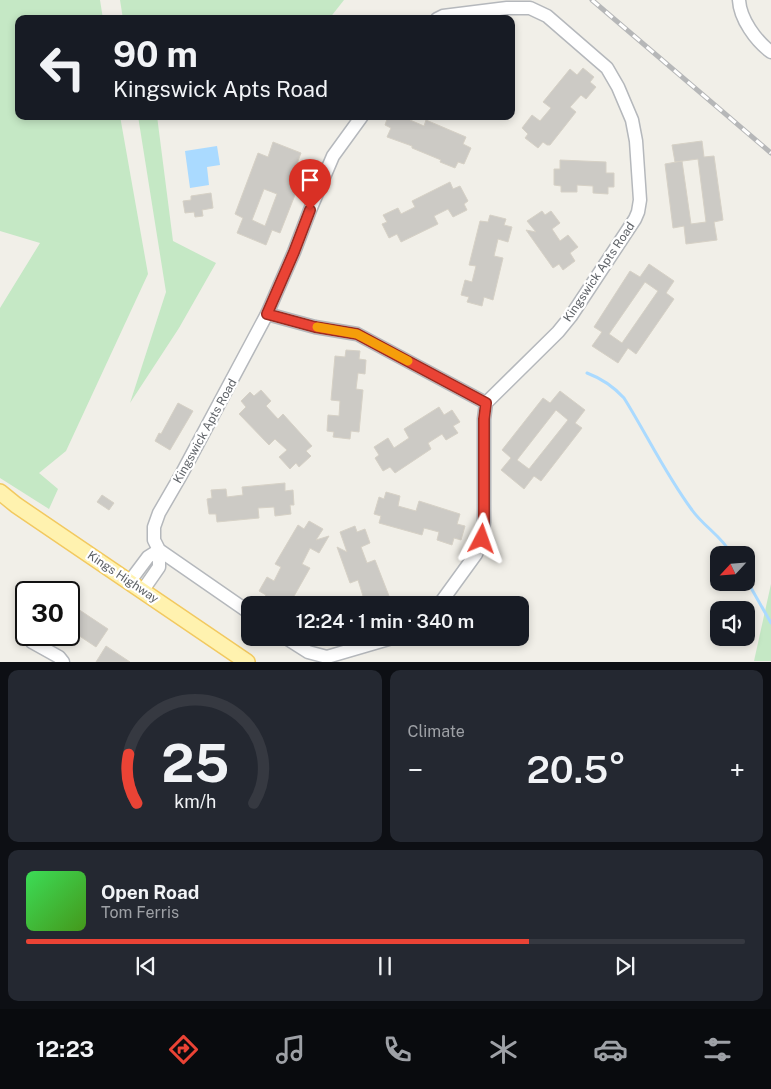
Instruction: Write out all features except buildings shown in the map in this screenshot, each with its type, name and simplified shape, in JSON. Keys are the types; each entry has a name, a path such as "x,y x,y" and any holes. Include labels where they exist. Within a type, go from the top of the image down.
{"main road":[{"name":"Kings Highway","path":"0,492 16,505 247,662"}],"street":[{"path":"739,0 739,6 748,26 764,47 771,52"},
{"name":"Kingswick Apts Road","path":"451,15 507,8 530,8 547,16 606,68 618,87 632,120 636,141 640,200 635,219 571,316 558,332 486,403"},
{"name":"Kingswick Apts Road","path":"143,590 159,567 159,550 154,540 154,527 159,513 267,314 333,156 359,120"},
{"path":"267,314 315,327 357,334 486,403 484,419 484,522 482,539 476,554 446,596"},
{"path":"130,581 148,557 159,550 241,607"},
{"path":"39,646 59,657 63,662"},
{"path":"299,646 308,652 327,657 365,646"}],"green space":[{"path":"0,0 100,0 102,15 15,15 15,120 121,120 148,274 66,451 39,473 58,489 49,509 0,478 0,308 40,243 0,231"},
{"path":"120,0 344,0 332,15 122,15"},
{"path":"139,120 158,120 173,241 216,263 179,328 130,403 166,292"},
{"path":"771,584 771,661 754,661"}],"water":[{"path":"217,146 220,165 207,167 209,185 190,188 185,151"}],"waterway":[{"path":"587,373 607,383 624,398 683,497 697,516 726,546"},
{"path":"753,591 771,623"}],"railway":[{"path":"592,0 771,153"}],"slow traffic":[{"path":"317,327 357,334 408,361"}],"route":[{"path":"310,210 267,314 315,327 357,334 486,403 483,449 484,522 482,539"}]}
